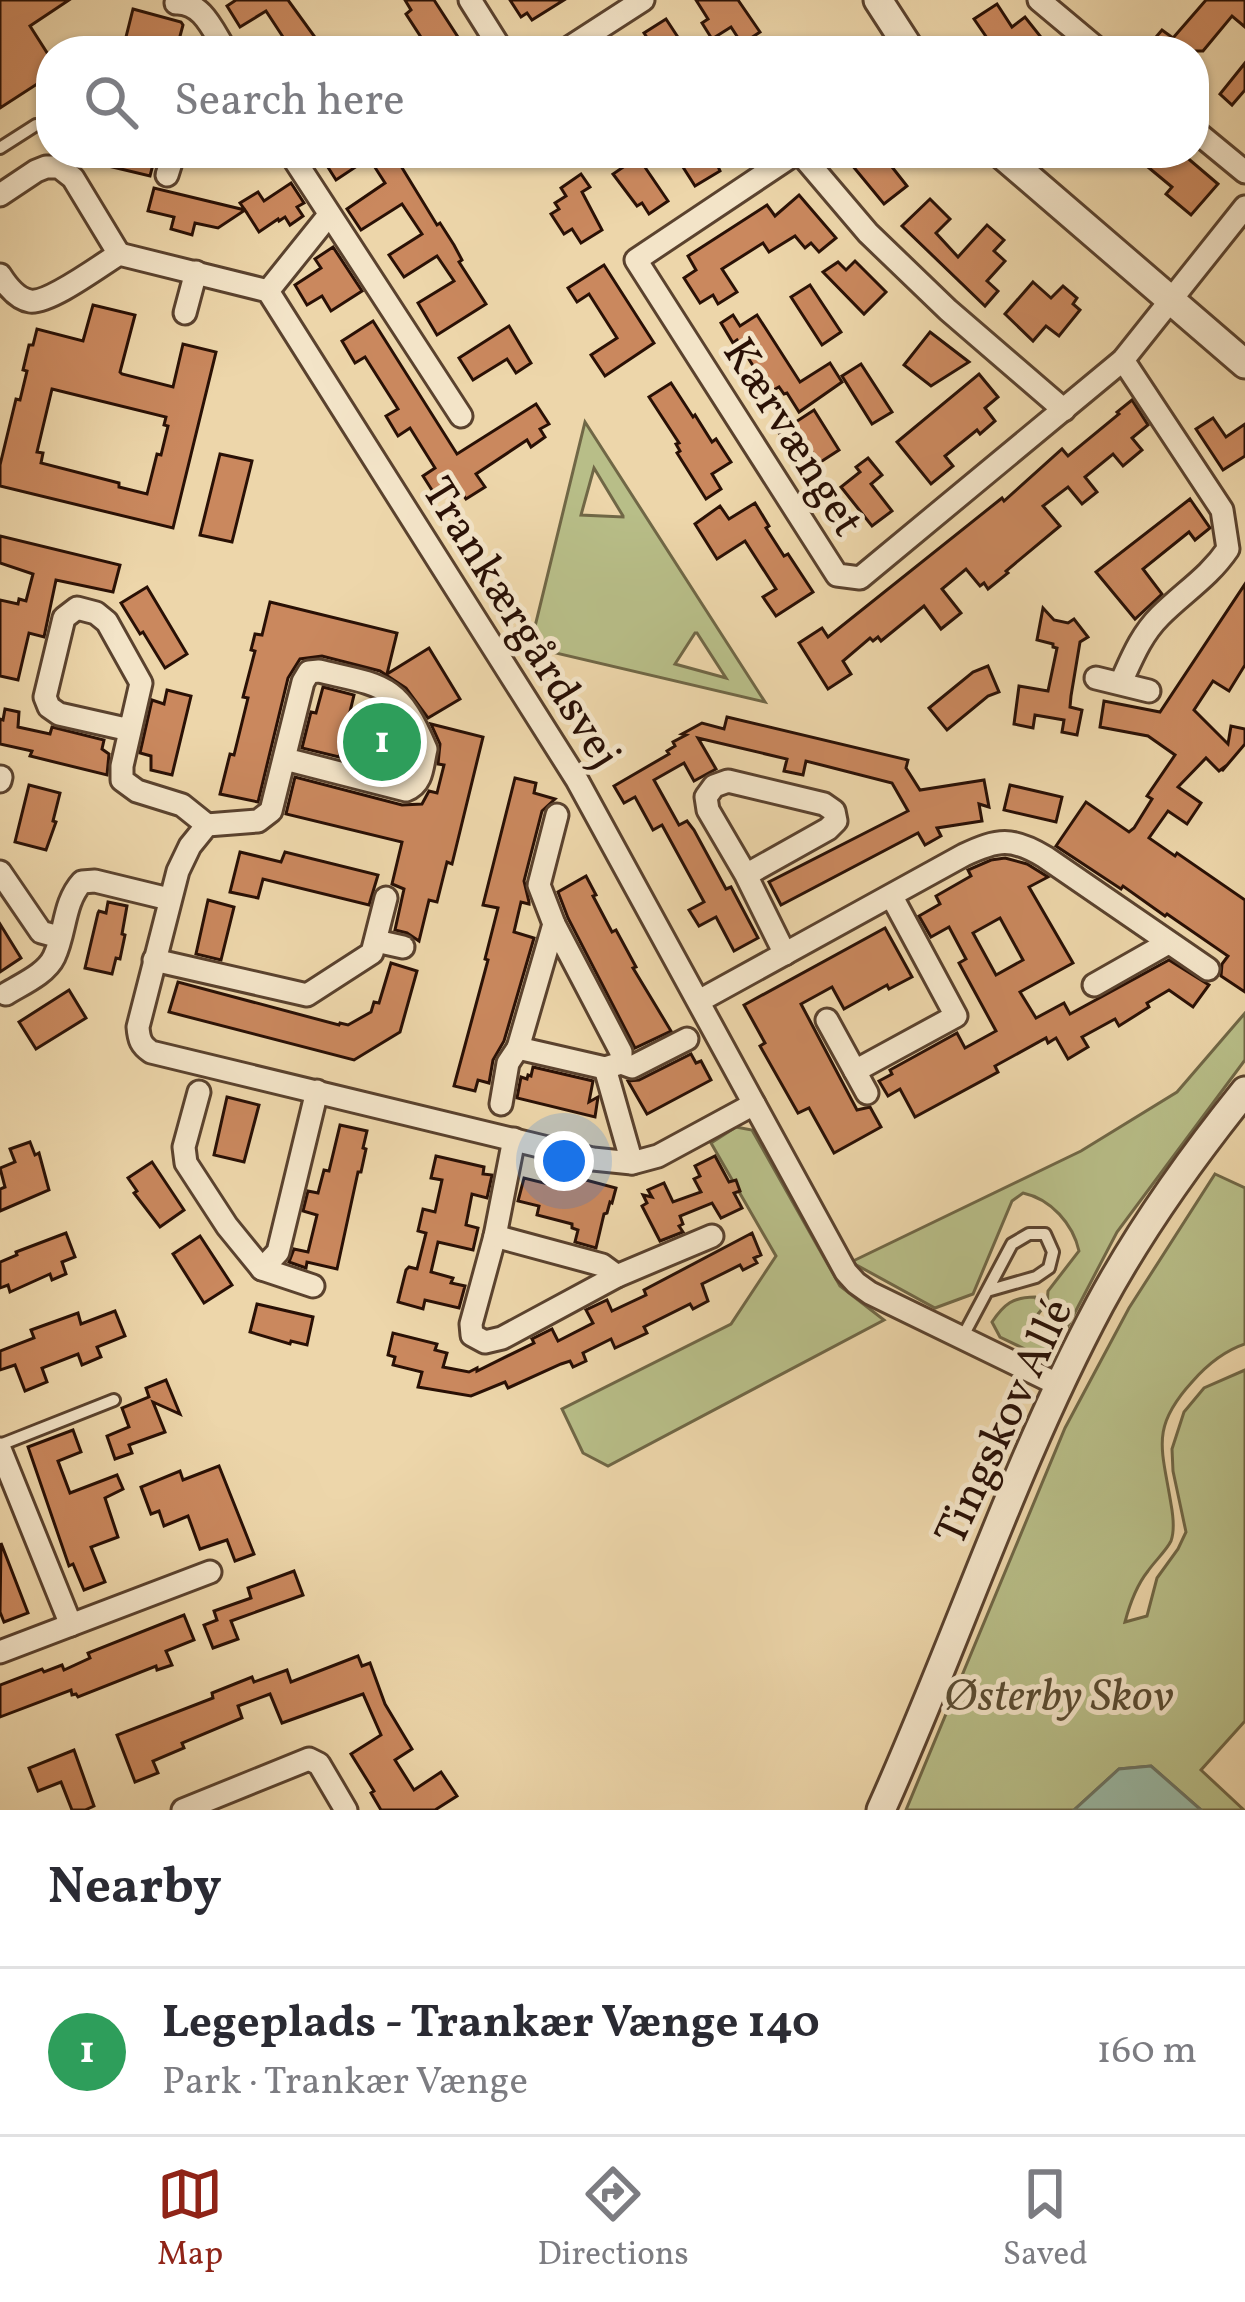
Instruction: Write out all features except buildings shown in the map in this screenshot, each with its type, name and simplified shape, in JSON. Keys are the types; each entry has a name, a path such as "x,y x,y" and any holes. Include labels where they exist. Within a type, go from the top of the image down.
{"street":[{"path":"470,0 493,36"},
{"path":"587,36 643,0"},
{"path":"878,0 901,36"},
{"path":"1039,0 1082,36"},
{"path":"176,3 199,8 217,36"},
{"path":"1209,142 1245,172"},
{"path":"0,195 36,171 53,168"},
{"path":"60,168 73,178 118,254"},
{"name":"Trankærgårdsvej","path":"299,168 461,416"},
{"name":"Kærvænget","path":"775,168 636,260 837,575 860,578 1123,360 1245,207"},
{"name":"Kærvænget","path":"811,168 868,233 948,310 1064,410"},
{"path":"1017,168 1245,364"},
{"path":"0,275 16,295 42,301 118,254 268,291 329,215"},
{"path":"185,313 196,272"},
{"name":"Trankærgårdsvej","path":"268,291 578,779 846,1272 870,1293 1059,1385"},
{"path":"1121,682 1137,646 1159,618 1237,552 1222,510 1123,360"},
{"path":"130,730 59,714 49,707 45,697 64,618 77,608 107,622 141,683 122,780 137,791 182,806 207,825 258,821 268,815 309,672 382,686 398,698 426,748 419,780 406,790 285,759"},
{"path":"1096,678 1149,691"},
{"path":"746,874 828,829 836,821 834,811 824,804 728,781 714,786 706,797 708,810 746,874 784,954"},
{"path":"557,814 539,886 621,1052 613,1066 632,1163"},
{"path":"207,825 182,860 154,960 138,1027 139,1040 152,1052 593,1159 632,1163 658,1156 754,1104"},
{"path":"699,1001 964,855 1000,841 1045,857 1208,969"},
{"path":"0,872 41,932 59,937"},
{"path":"6,994 45,969 55,956 72,892 82,882 169,899"},
{"path":"855,1071 956,1016 892,897"},
{"path":"154,960 307,995 373,953 386,898"},
{"path":"502,1104 508,1064 518,1048 554,924"},
{"path":"376,941 403,946"},
{"path":"1094,985 1168,943"},
{"path":"827,1020 866,1093"},
{"path":"518,1048 632,1066 687,1039"},
{"path":"262,1269 278,1252 317,1090"},
{"name":"Tingskov Allé","path":"881,1810 1000,1518 1101,1302 1144,1228 1245,1091"},
{"path":"199,1092 184,1147 186,1163 262,1269 313,1286"},
{"path":"514,1138 471,1324 472,1335 485,1342 502,1339 617,1276 712,1236"},
{"path":"495,1236 602,1265 617,1276"},
{"path":"0,1447 71,1625"},
{"path":"0,1652 210,1572"},
{"path":"184,1810 310,1759 319,1764 346,1810"}],"lane":[{"path":"0,148 36,125"},
{"path":"962,1338 987,1291 1012,1244 1029,1234 1045,1234 1053,1252 1049,1268 1036,1277 987,1291"},
{"path":"0,1447 114,1400"}],"green space":[{"path":"585,422 765,702 530,647","holes":["594,468 623,516 623,517 581,515","697,633 726,678 675,664"]},
{"path":"1245,1013 1245,1060 1117,1232 1059,1343 1035,1354 1000,1337 992,1322 1010,1303 1035,1297 1042,1309 1027,1328 1039,1336 1047,1321 1048,1291 1079,1251 1059,1214 1033,1196 1023,1193 1012,1201 973,1294 935,1308 851,1262 1081,1151 1177,1092"},
{"path":"736,1127 752,1130 840,1286 884,1320 608,1466 583,1453 562,1409 731,1324 776,1256 711,1143"},
{"name":"Østerby Skov","path":"1215,1174 1245,1188 1245,1344 1203,1370 1170,1413 1162,1439 1172,1537 1140,1583 1125,1622 1147,1616 1157,1578 1186,1532 1172,1449 1184,1412 1204,1388 1245,1370 1245,1721 1201,1770 1244,1810 1201,1810 1151,1766 1119,1769 1074,1810 906,1810 1065,1428 1129,1308"}],"shaded area":[{"path":"1151,1766 1201,1810 1074,1810 1119,1769"}],"place":[{"name":"Legeplads - Trankær Vænge 140","path":"382,742"}]}
